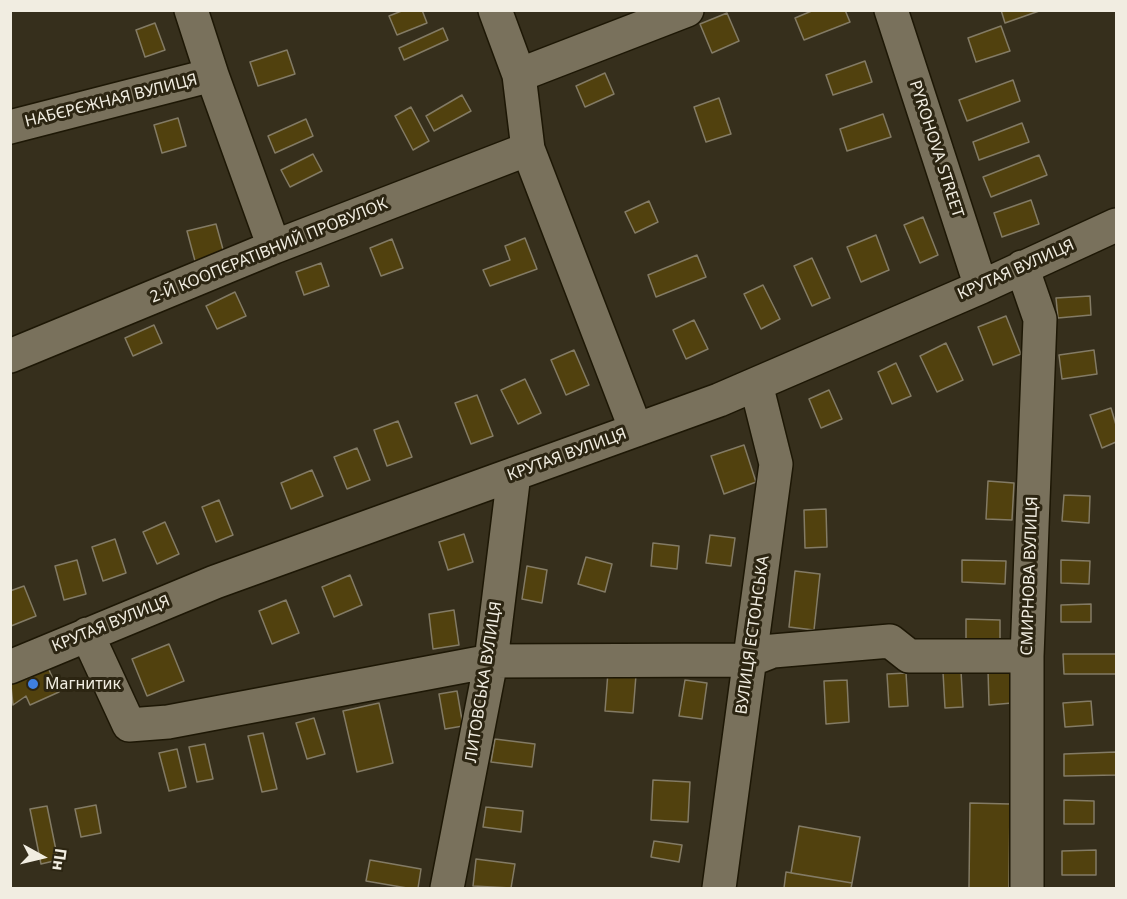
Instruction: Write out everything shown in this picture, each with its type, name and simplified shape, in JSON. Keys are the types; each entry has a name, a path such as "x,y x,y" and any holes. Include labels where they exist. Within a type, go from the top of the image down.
{"street":[{"path":"191,10 274,247"},
{"path":"495,10 519,75 528,149 636,430"},
{"path":"519,75 687,10"},
{"name":"PYROHOVA STREET","path":"891,10 981,287"},
{"name":"НАБЄРЄЖНАЯ ВУЛИЦЯ","path":"10,127 212,75"},
{"name":"2-Й КООПЄРАТІВНИЙ ПРОВУЛОК","path":"10,356 274,247 528,149"},
{"name":"КРУТАЯ ВУЛИЦЯ","path":"10,667 215,582 719,400 981,287 1116,225"},
{"name":"СМИРНОВА ВУЛИЦЯ","path":"1022,267 1040,319 1028,656 1027,888"},
{"name":"ВУЛИЦЯ ЕСТОНСЬКА","path":"719,888 776,464 756,384"},
{"name":"ЛИТОВСЬКА ВУЛИЦЯ","path":"447,888 491,661 514,474"},
{"path":"87,634 129,725 168,722 491,661 750,660 773,651 890,641 909,656 1028,656"}],"building":[{"path":"404,10 422,10 427,23 397,35 389,16"},
{"path":"814,10 845,10 850,22 804,40 795,18"},
{"path":"1001,10 1042,10 1005,23"},
{"path":"727,13 739,41 712,53 700,24"},
{"path":"155,23 165,50 145,57 136,30"},
{"path":"1001,26 1010,51 976,62 968,38"},
{"path":"443,28 448,40 404,60 399,48"},
{"path":"287,50 295,74 258,86 250,62"},
{"path":"865,61 872,82 833,95 826,75"},
{"path":"605,73 614,94 585,107 576,86"},
{"path":"1013,80 1020,101 967,121 959,100"},
{"path":"462,95 471,111 434,131 426,116"},
{"path":"719,98 731,134 706,142 694,107"},
{"path":"411,107 429,141 413,150 395,116"},
{"path":"883,114 891,137 847,151 840,129"},
{"path":"178,118 186,146 162,153 154,125"},
{"path":"306,119 313,136 275,153 268,136"},
{"path":"1022,123 1029,142 979,160 973,142"},
{"path":"313,154 322,171 290,187 281,170"},
{"path":"1039,155 1047,175 991,197 983,177"},
{"path":"1031,200 1039,224 1002,237 994,213"},
{"path":"649,201 658,222 635,233 625,212"},
{"path":"923,217 938,255 920,263 904,225"},
{"path":"216,224 224,253 195,261 187,231"},
{"path":"876,235 889,270 861,282 847,247"},
{"path":"525,238 537,269 490,286 483,270 510,260 505,246"},
{"path":"392,239 403,268 381,276 370,248"},
{"path":"697,255 706,277 656,297 648,275"},
{"path":"812,258 830,298 812,306 794,266"},
{"path":"321,263 329,286 304,295 296,272"},
{"path":"763,285 780,319 761,329 744,294"},
{"path":"235,292 246,316 217,329 206,306"},
{"path":"1090,296 1091,315 1058,318 1056,298"},
{"path":"1006,316 1021,354 993,365 978,327"},
{"path":"694,320 708,349 686,359 673,330"},
{"path":"154,325 162,343 133,356 125,338"},
{"path":"946,343 963,380 937,392 920,356"},
{"path":"574,350 589,385 566,395 551,360"},
{"path":"1094,350 1097,374 1062,379 1059,355"},
{"path":"896,363 911,396 892,404 878,372"},
{"path":"525,379 541,413 518,424 501,390"},
{"path":"829,390 842,419 821,428 809,399"},
{"path":"477,395 493,436 471,444 455,403"},
{"path":"1111,408 1116,425 1116,442 1102,448 1090,415"},
{"path":"398,421 412,457 387,466 374,430"},
{"path":"744,445 756,482 724,494 711,456"},
{"path":"357,448 370,480 347,489 334,457"},
{"path":"312,470 323,496 291,509 281,483"},
{"path":"988,481 1014,483 1012,520 986,519"},
{"path":"1064,495 1090,496 1089,523 1062,521"},
{"path":"219,500 233,535 216,542 202,507"},
{"path":"826,509 827,547 805,548 804,510"},
{"path":"165,522 179,554 157,564 143,532"},
{"path":"464,534 473,562 448,570 439,542"},
{"path":"710,535 735,538 731,566 706,563"},
{"path":"115,539 126,573 103,581 92,547"},
{"path":"653,543 679,546 677,569 651,566"},
{"path":"586,557 612,564 605,592 578,584"},
{"path":"77,560 86,594 64,600 55,566"},
{"path":"962,560 1006,561 1005,584 962,582"},
{"path":"1061,560 1090,561 1089,584 1061,583"},
{"path":"527,566 547,570 542,603 522,599"},
{"path":"795,571 820,574 814,630 789,627"},
{"path":"350,575 362,605 334,617 322,587"},
{"path":"24,586 36,616 11,626 10,591"},
{"path":"286,600 299,633 272,644 259,611"},
{"path":"1091,604 1091,622 1061,622 1061,605"},
{"path":"454,610 459,645 433,649 429,614"},
{"path":"966,619 1000,620 1000,641 966,640"},
{"path":"169,644 184,681 147,696 132,659"},
{"path":"1063,654 1116,654 1116,674 1064,674"},
{"name":"Магнитик","path":"45,661 59,692 30,705 26,696 13,705 10,676"},
{"path":"1010,669 1012,703 989,705 988,670"},
{"path":"961,671 963,707 945,708 943,672"},
{"path":"608,672 636,675 633,713 605,711"},
{"path":"906,673 908,706 889,707 887,674"},
{"path":"685,680 707,683 702,719 679,716"},
{"path":"847,680 849,722 826,724 824,681"},
{"path":"457,691 463,726 445,729 439,694"},
{"path":"1091,701 1093,725 1065,727 1063,703"},
{"path":"379,703 393,763 357,772 343,711"},
{"path":"314,718 325,754 307,759 296,723"},
{"path":"263,733 277,789 262,792 248,736"},
{"path":"495,739 535,744 532,767 491,762"},
{"path":"205,744 213,779 197,782 189,747"},
{"path":"177,749 186,787 169,791 159,753"},
{"path":"1116,752 1116,775 1064,776 1064,754"},
{"path":"653,780 690,782 688,822 651,820"},
{"path":"1064,800 1094,801 1094,824 1064,824"},
{"path":"970,803 1010,804 1009,888 969,888"},
{"path":"96,805 101,833 81,837 75,809"},
{"path":"47,806 58,860 41,864 30,809"},
{"path":"486,807 523,811 521,832 483,827"},
{"path":"799,826 860,837 852,883 791,873"},
{"path":"654,841 682,845 679,862 651,857"},
{"path":"1096,850 1096,875 1062,875 1062,851"},
{"path":"476,859 515,864 511,888 473,886"},
{"path":"370,860 421,869 418,888 366,881"},
{"path":"786,872 852,883 851,888 784,888"}],"place":[{"name":"Магнитик","path":"33,684"}]}
